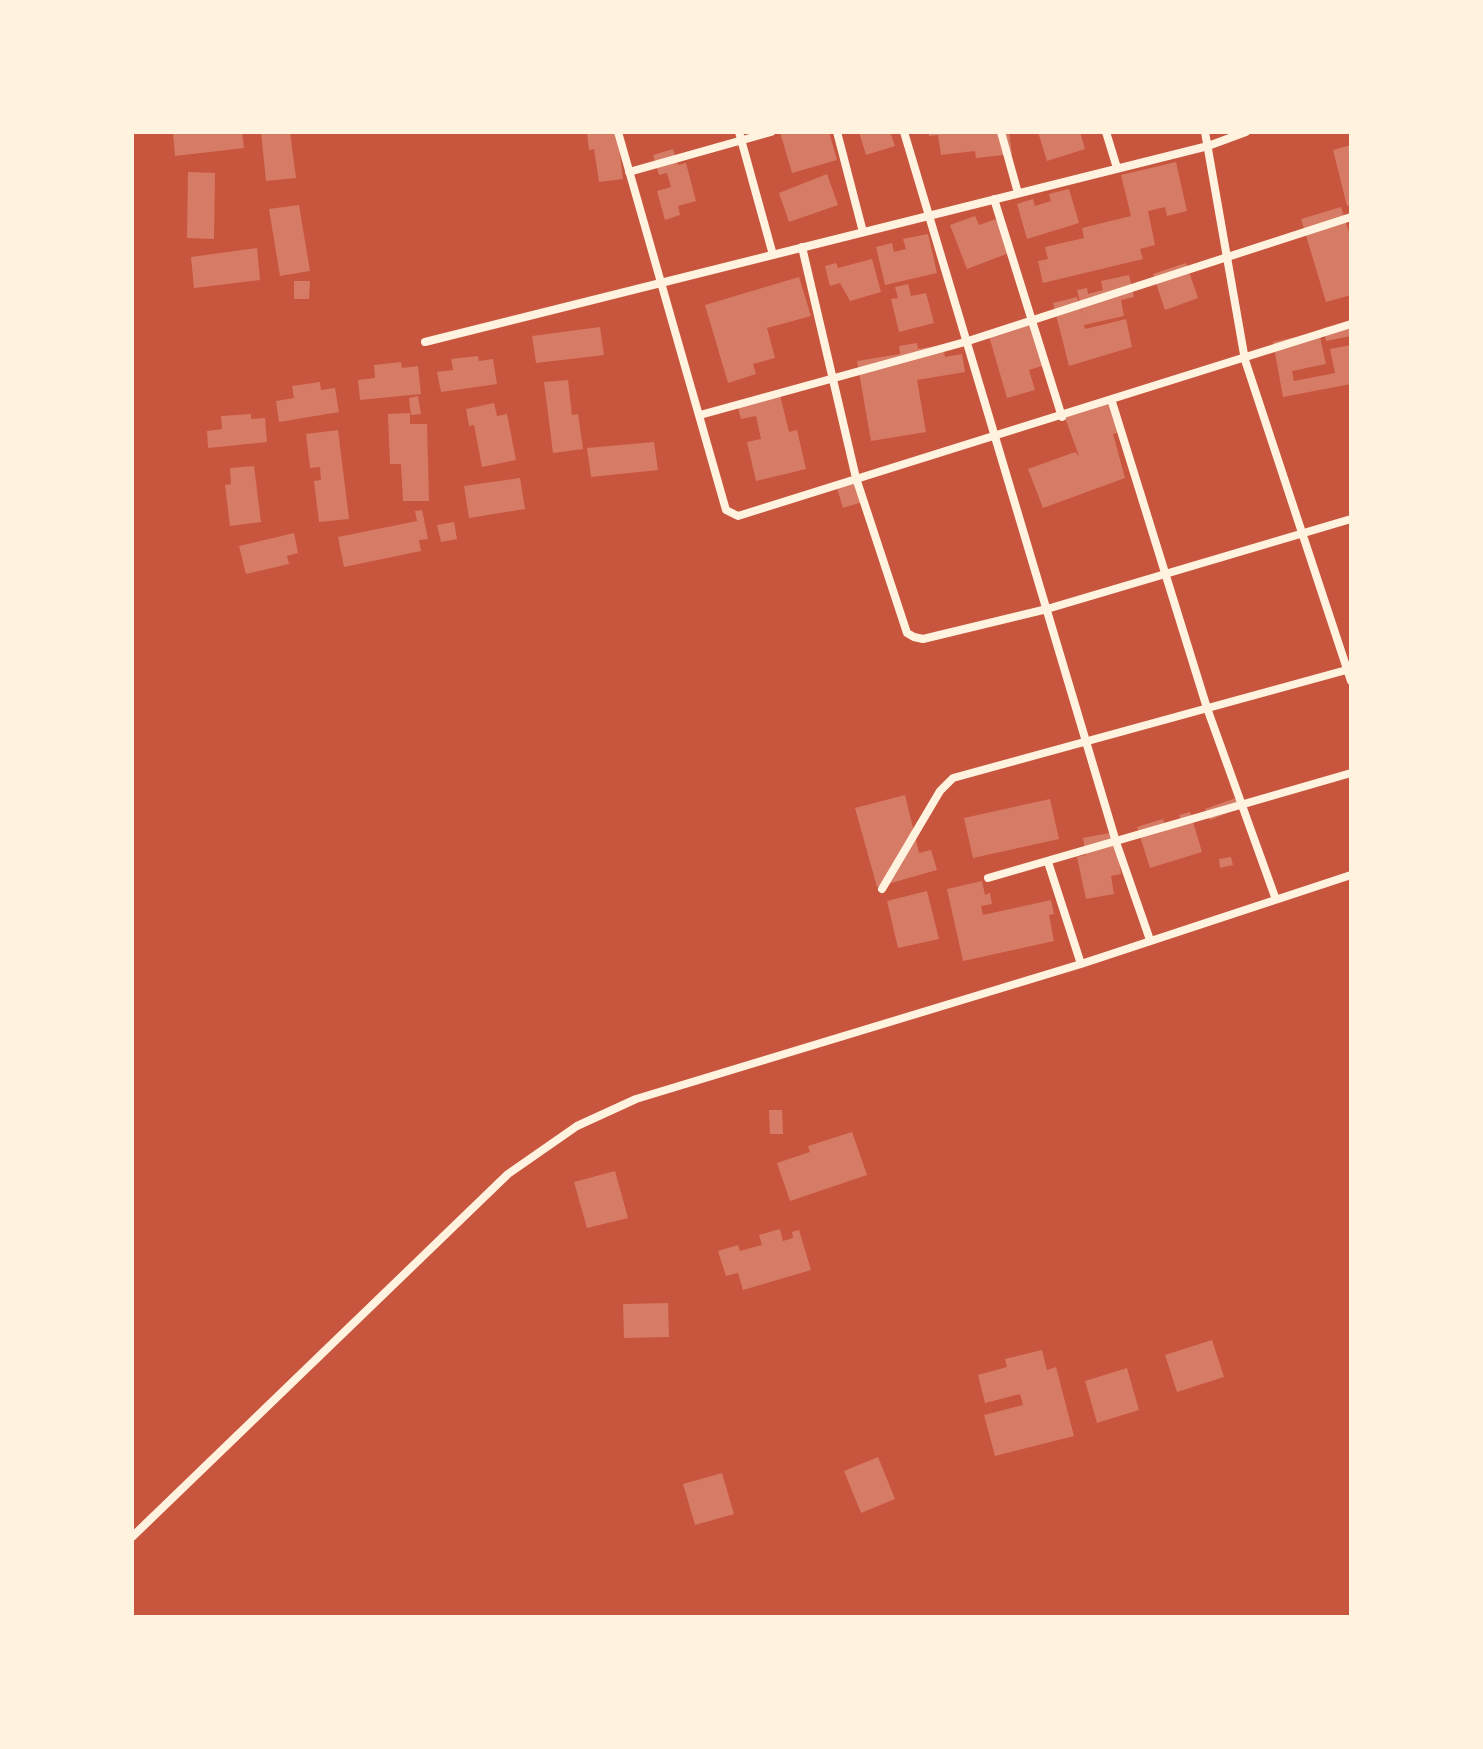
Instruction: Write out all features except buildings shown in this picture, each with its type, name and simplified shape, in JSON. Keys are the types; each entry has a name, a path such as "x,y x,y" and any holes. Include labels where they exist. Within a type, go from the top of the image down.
{"street":[{"path":"618,132 726,510 731,514 746,516 856,478 1112,402 1351,324"},
{"path":"629,172 740,136 771,132"},
{"path":"837,132 863,232"},
{"path":"904,132 1116,842 1150,940"},
{"path":"1001,132 1018,193"},
{"path":"1106,132 1117,168"},
{"path":"1205,132 1245,360 1351,681"},
{"path":"425,342 1208,146 1246,132"},
{"path":"740,136 773,255"},
{"path":"994,199 1062,417"},
{"path":"700,415 832,376 965,342 1351,217"},
{"path":"802,247 856,478 907,633 914,637 923,639 1047,609 1351,519"},
{"path":"1112,402 1207,708 1275,897"},
{"path":"882,889 940,791 953,778 1349,669"},
{"path":"988,878 1351,773"},
{"path":"1048,862 1081,964"},
{"path":"132,1537 508,1174 567,1131 636,1099 1081,964 1275,897 1351,875"}]}
